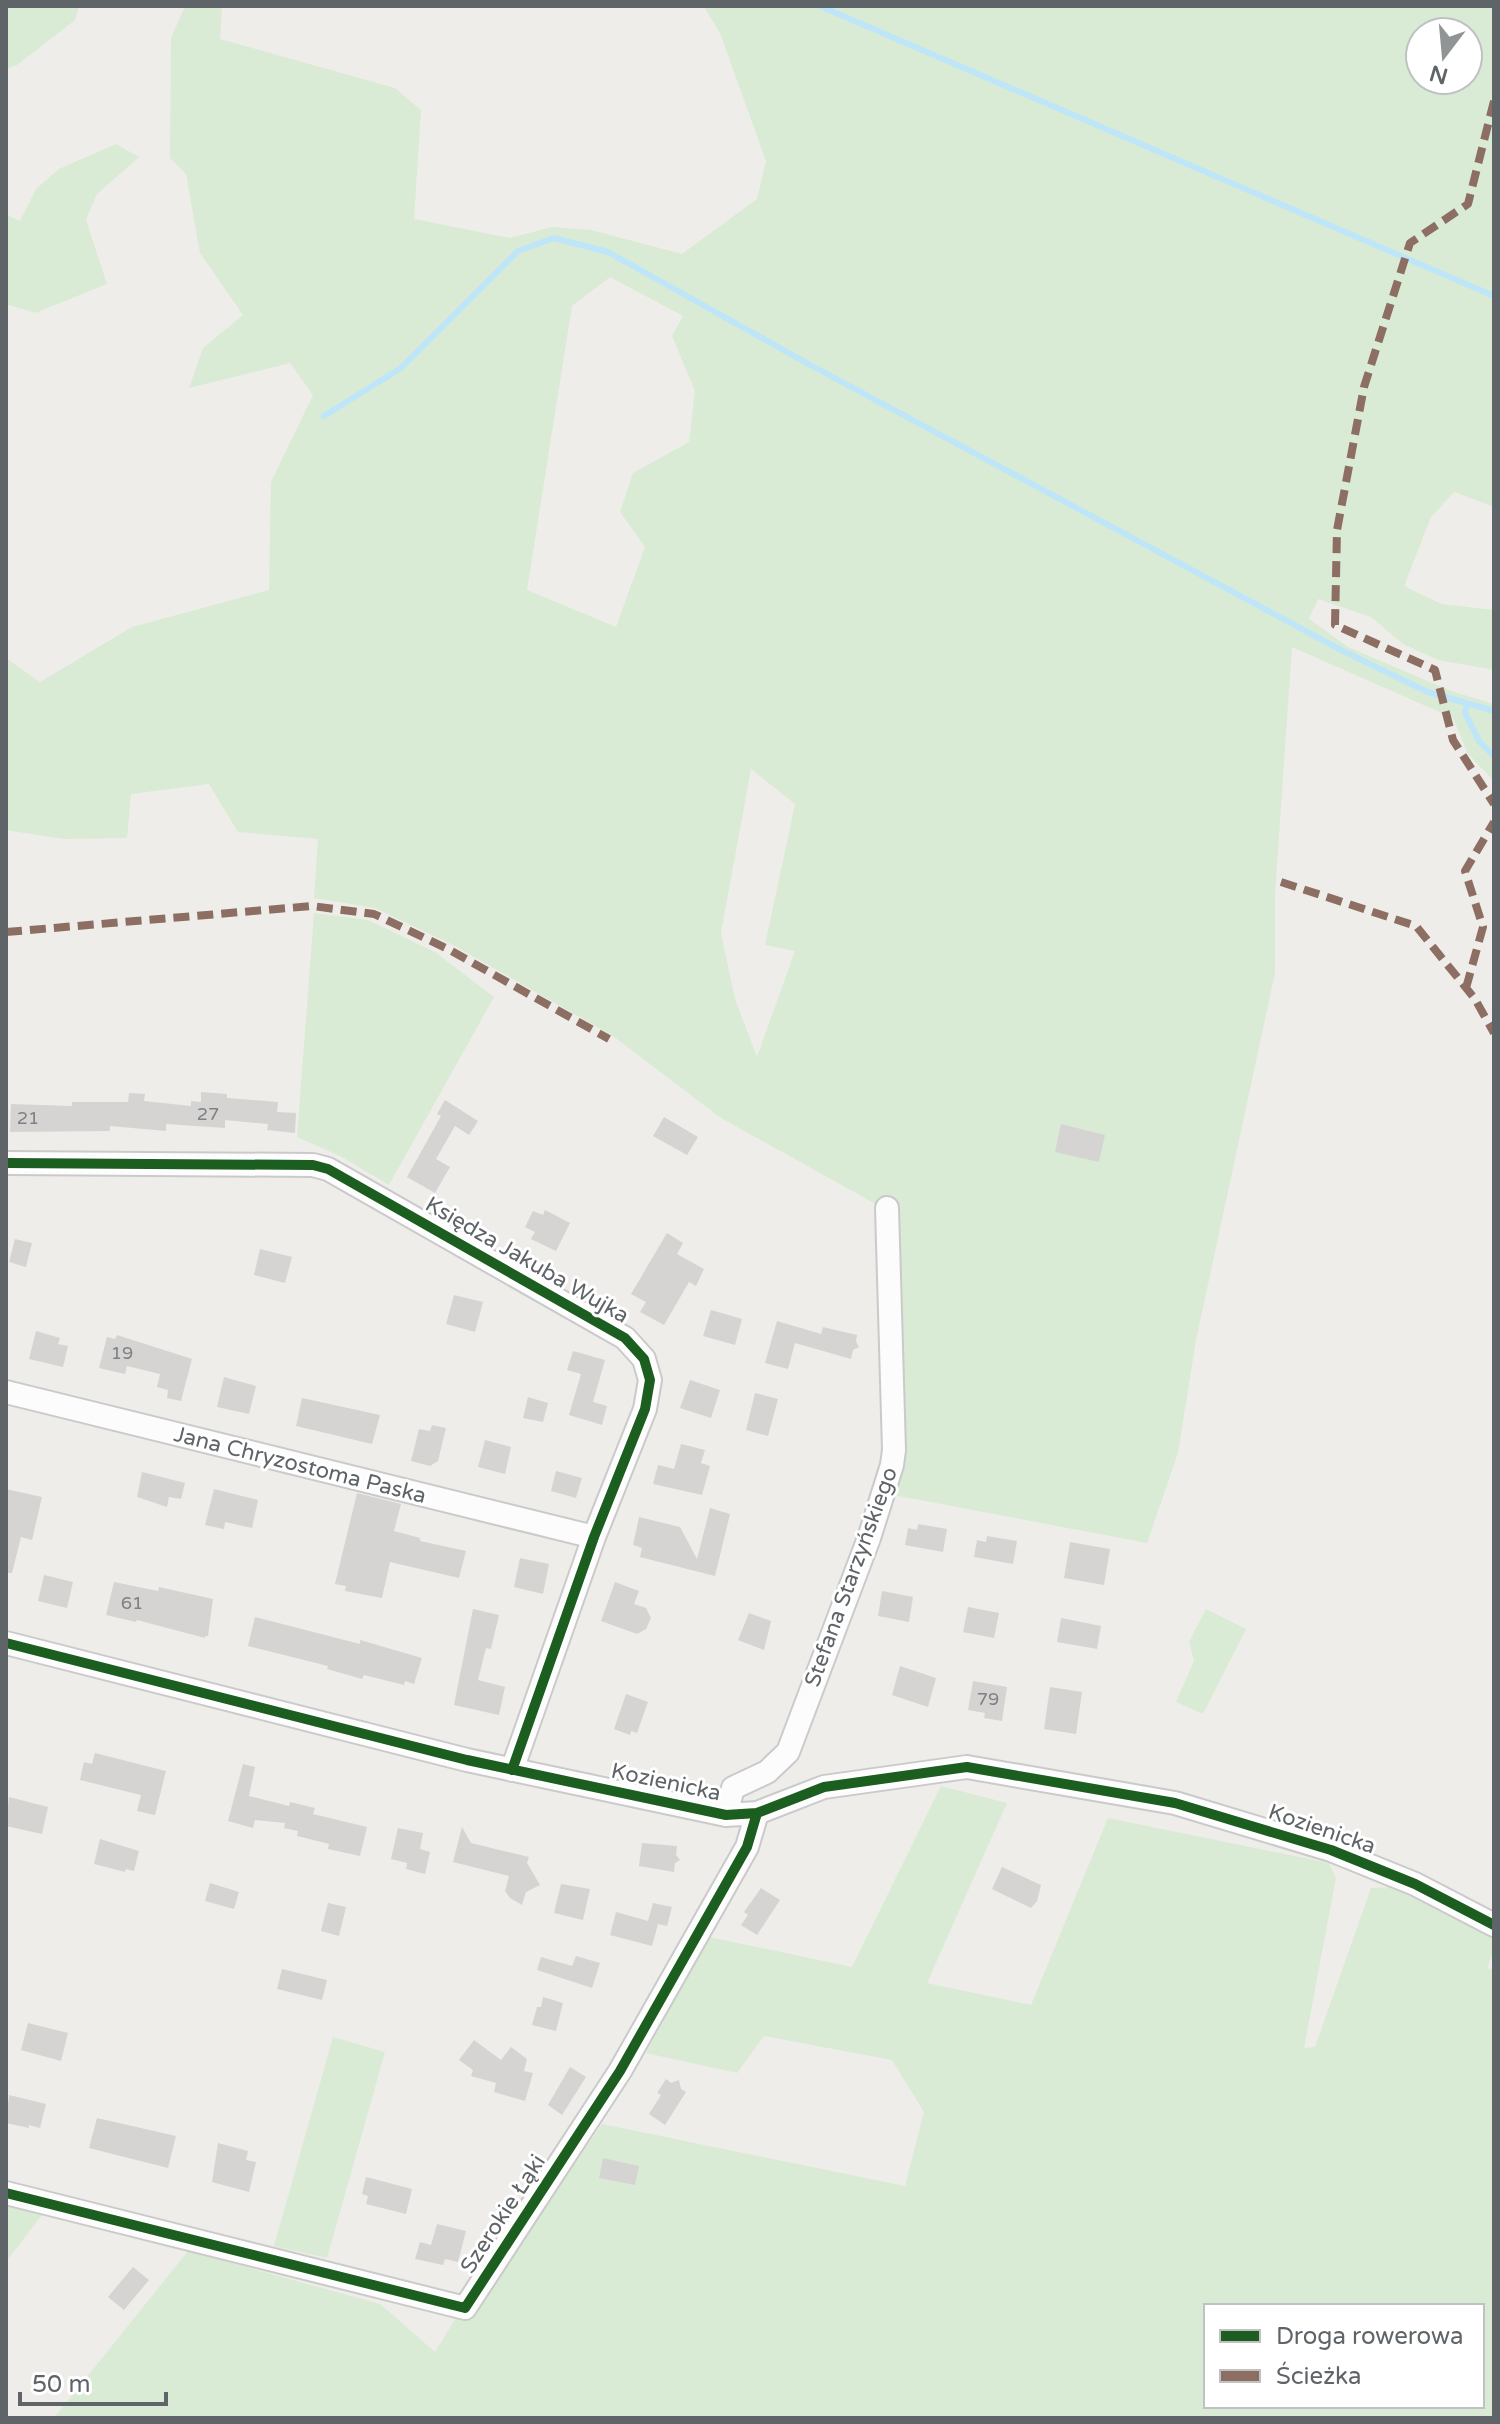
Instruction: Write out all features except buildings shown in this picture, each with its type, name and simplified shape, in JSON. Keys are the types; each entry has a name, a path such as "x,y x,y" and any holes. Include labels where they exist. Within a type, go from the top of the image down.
{"street":[{"name":"Księdza Jakuba Wujka","path":"6,1163 313,1165 328,1169 625,1338 644,1359 650,1380 645,1409 594,1537 512,1770"},
{"name":"Stefana Starzyńskiego","path":"726,1815 733,1788 767,1772 788,1752 869,1538 892,1465 887,1208"},
{"name":"Jana Chryzostoma Paska","path":"6,1392 594,1537"},
{"name":"Kozienicka","path":"6,1643 512,1770 726,1815 757,1813 824,1787 967,1767 1175,1803 1331,1850 1415,1884 1494,1925"},
{"name":"Szerokie Łąki","path":"6,2193 465,2308 620,2071 747,1847 757,1813"}],"green space":[{"path":"6,6 79,6 75,20 17,65 6,69"},
{"path":"185,6 222,6 220,39 395,88 421,110 414,219 510,238 552,227 591,230 682,254 757,199 766,161 720,33 704,7 700,6 1494,6 1494,507 1454,492 1431,517 1404,586 1441,604 1494,610 1494,670 1438,660 1403,644 1371,617 1318,599 1309,619 1348,647 1451,691 1494,704 1494,781 1468,754 1453,718 1292,647 1275,894 1275,973 1196,1340 1178,1453 1147,1543 888,1494 881,1207 721,1118 613,1036 453,945 375,908 314,898 318,839 238,832 209,784 131,794 127,838 64,839 6,830 6,658 40,682 132,627 269,590 271,482 313,395 290,363 189,388 203,348 243,315 200,253 186,174 170,158 171,38","holes":["610,277 683,316 672,336 695,391 689,442 633,473 620,512 645,547 616,627 527,590 572,306","751,769 795,804 765,945 795,951 757,1057 735,999 721,933"]},
{"path":"116,144 139,157 97,194 86,220 107,284 35,313 6,304 6,215 20,221 36,189 59,169"},
{"path":"314,913 368,920 435,952 494,997 389,1185 340,1156 297,1137"},
{"path":"1206,1609 1246,1629 1203,1714 1176,1702 1194,1661 1189,1642"},
{"path":"941,1786 1007,1803 927,1983 1031,2005 1108,1818 1329,1863 1336,1878 1304,2048 1315,2047 1371,1888 1392,1887 1494,1939 1494,1950 1487,1968 1494,1970 1494,2418 54,2418 188,2251 380,2304 435,2352 456,2318 472,2312 602,2124 905,2186 924,2112 892,2060 764,2036 737,2073 646,2053 709,1937 852,1967"},
{"path":"333,2037 385,2052 327,2258 274,2246"},
{"path":"6,2202 44,2212 6,2262"}],"waterway":[{"path":"820,6 1494,296"},
{"path":"324,416 401,368 518,251 554,238 608,252 814,367 1343,651 1428,692 1494,711"},
{"path":"1467,704 1465,713 1479,741 1494,756"}],"marked path":[{"path":"1494,101 1468,204 1410,243 1364,387 1337,530 1335,625 1435,670 1453,740 1494,804"},
{"path":"1466,988 1483,927 1465,871 1494,822"},
{"path":"1281,882 1416,926 1475,999 1494,1033"},
{"path":"6,932 312,906 374,914 448,949 609,1039"}],"cycle path":[{"path":"6,1163 313,1165 328,1169 625,1338 644,1359 650,1380 645,1409 594,1537 512,1770"},
{"path":"6,1643 467,1760 726,1815 757,1813 824,1787 967,1767 1175,1803 1331,1850 1415,1884 1494,1925"},
{"path":"6,2193 465,2308 620,2071 747,1847 757,1813"}]}
